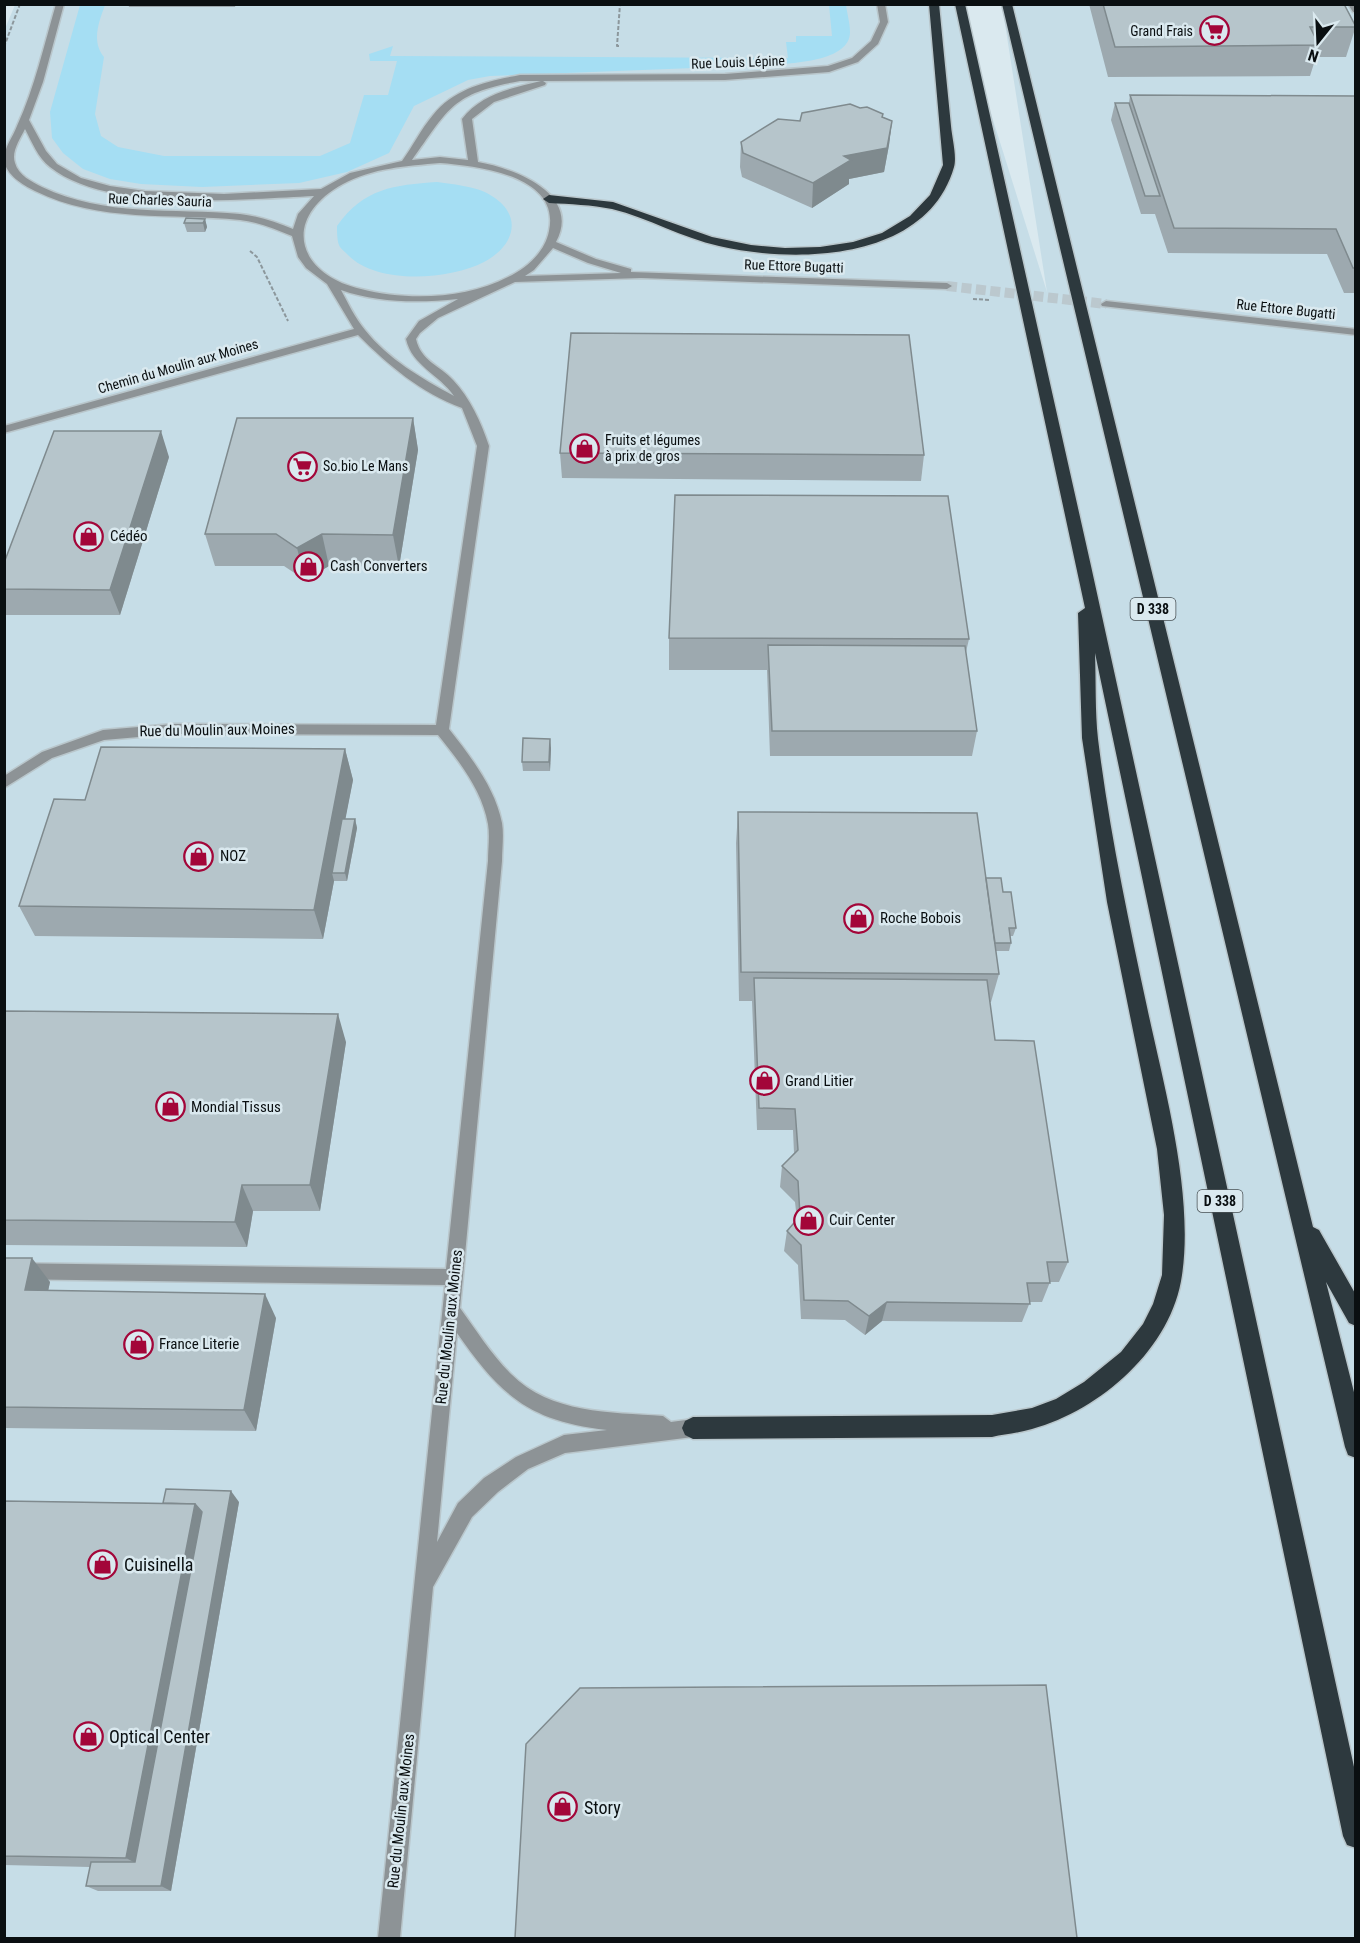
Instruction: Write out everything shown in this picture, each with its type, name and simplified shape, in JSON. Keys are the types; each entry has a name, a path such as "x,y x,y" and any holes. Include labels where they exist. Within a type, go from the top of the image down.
{"highway":[{"path":"549,199 613,206 721,243 765,251 815,252 858,246 885,236 925,212 941,188 949,165 934,4"},
{"name":"D 338","path":"960,4 1084,566 1356,1836"},
{"name":"D 338","path":"1006,4 1356,1447"},
{"path":"693,1428 992,1426 1032,1419 1092,1389 1128,1359 1150,1331 1163,1306 1172,1275 1174,1245 1167,1149 1116,902 1090,738 1084,566"},
{"path":"1299,1213 1356,1316"}],"street":[{"name":"Rue Charles Sauria","path":"60,4 25,120 9,154 10,163 15,172 43,193 80,206 112,213 244,217 297,234"},
{"name":"Rue Louis Lépine","path":"406,162 438,115 453,100 506,80 725,77 829,69 855,60 875,42 884,22 881,4"},
{"path":"1352,4 1356,10"},
{"name":"Rue Louis Lépine","path":"473,163 467,119 472,111 513,92 553,79"},
{"name":"Rue Charles Sauria","path":"25,120 47,160 55,167 75,179 106,190 176,196 325,192"},
{"path":"442,730 483,446 476,421 450,383 420,361 413,349 412,335 433,316 512,279 528,269 547,252 556,234 557,216 549,199 531,183 505,170 473,163 440,160 406,162 366,171 325,192 308,206 297,226 297,247 309,266 331,282 366,295 407,300 451,297 492,287"},
{"name":"Rue Ettore Bugatti","path":"551,244 592,261 641,275"},
{"name":"Rue Ettore Bugatti","path":"512,279 641,275 947,286"},
{"path":"331,282 360,331 387,358 416,380 466,406"},
{"name":"Rue Ettore Bugatti","path":"1106,304 1356,332"},
{"name":"Chemin du Moulin aux Moines","path":"4,430 360,331"},
{"name":"Rue du Moulin aux Moines","path":"4,783 47,755 103,735 174,729 442,730 465,759 483,789 495,824 495,861 389,1938"},
{"path":"4,1271 454,1277"},
{"path":"450,1309 499,1373 528,1399 553,1411 580,1418 693,1428"},
{"path":"423,1588 465,1510 490,1485 522,1463 564,1444 693,1428"}],"path":[{"path":"4,47 20,4"},
{"path":"620,4 617,46 628,46"},
{"path":"244,246 257,257 303,346"}],"shaded area":[{"path":"15,5 957,5 1047,292 1002,5 1355,5 1355,1938 5,1938 4,31"},
{"path":"80,5 105,5 97,31 98,45 104,57 95,114 101,136 118,147 164,156 320,156 350,143 364,95 388,95 397,61 370,61 369,54 393,46 390,56 788,58 786,42 796,42 796,36 832,36 829,5 846,5 850,32 847,42 840,50 830,55 805,62 770,65 490,76 468,80 414,106 389,153 347,172 299,183 202,187 141,184 110,179 83,169 63,153 52,138 50,112"},
{"path":"437,182 482,191 504,206 512,224 511,232 502,249 494,256 484,262 452,273 433,276 395,275 361,265 340,246 337,226 347,213 369,196 394,187"}],"building":[{"path":"1103,4 1344,4 1356,27 1310,27 1319,45 1115,47"},
{"path":"1130,95 1356,96 1356,268 1353,268 1336,229 1174,228"},
{"path":"1115,103 1129,103 1160,196 1145,196"},
{"path":"850,104 860,108 867,107 892,121 887,148 844,156 851,160 813,183 743,153 741,142 778,119 800,121 802,113"},
{"path":"186,218 205,219 203,223 184,223"},
{"path":"571,333 909,335 924,455 560,453"},
{"path":"237,418 413,418 393,535 322,534 297,548 276,534 205,534"},
{"name":"Cédéo","path":"54,431 161,431 110,590 4,589 4,563"},
{"path":"675,495 948,496 969,639 669,638"},
{"path":"768,645 965,646 977,731 772,731"},
{"path":"523,738 550,739 549,762 522,762"},
{"name":"NOZ","path":"101,747 345,749 314,910 19,906 54,799 85,800"},
{"name":"Roche Bobois","path":"738,812 977,813 999,974 741,972"},
{"path":"342,819 355,819 345,873 332,873"},
{"path":"986,878 1001,878 1003,892 1011,892 1016,928 1009,928 1011,943 995,943"},
{"path":"754,978 987,980 995,1040 1034,1041 1068,1262 1047,1262 1050,1283 1027,1283 1030,1304 887,1302 869,1316 848,1301 804,1300 801,1245 787,1231 800,1216 798,1181 782,1166 798,1150 795,1109 759,1108"},
{"name":"Mondial Tissus","path":"4,1011 338,1014 310,1185 242,1185 235,1222 4,1220"},
{"name":"France Literie","path":"4,1258 32,1258 25,1290 265,1294 244,1410 4,1407"},
{"path":"166,1489 231,1491 161,1886 86,1886 91,1862 135,1862 202,1512 195,1504 163,1503"},
{"path":"4,1501 195,1504 126,1858 4,1856"},
{"path":"1046,1685 1077,1938 515,1938 526,1744 580,1688"}],"tunnel":[{"path":"947,286 1106,304"}],"place":[{"name":"Grand Frais","path":"1214,31"},
{"name":"Fruits et légumes à prix de gros","path":"584,448"},
{"name":"So.bio Le Mans","path":"302,466"},
{"name":"Cédéo","path":"89,536"},
{"name":"Cash Converters","path":"309,566"},
{"name":"NOZ","path":"199,856"},
{"name":"Roche Bobois","path":"859,918"},
{"name":"Grand Litier","path":"764,1081"},
{"name":"Mondial Tissus","path":"170,1107"},
{"name":"Cuir Center","path":"808,1220"},
{"name":"France Literie","path":"138,1344"},
{"name":"Cuisinella","path":"103,1564"},
{"name":"Optical Center","path":"88,1736"},
{"name":"Story","path":"563,1807"}]}
